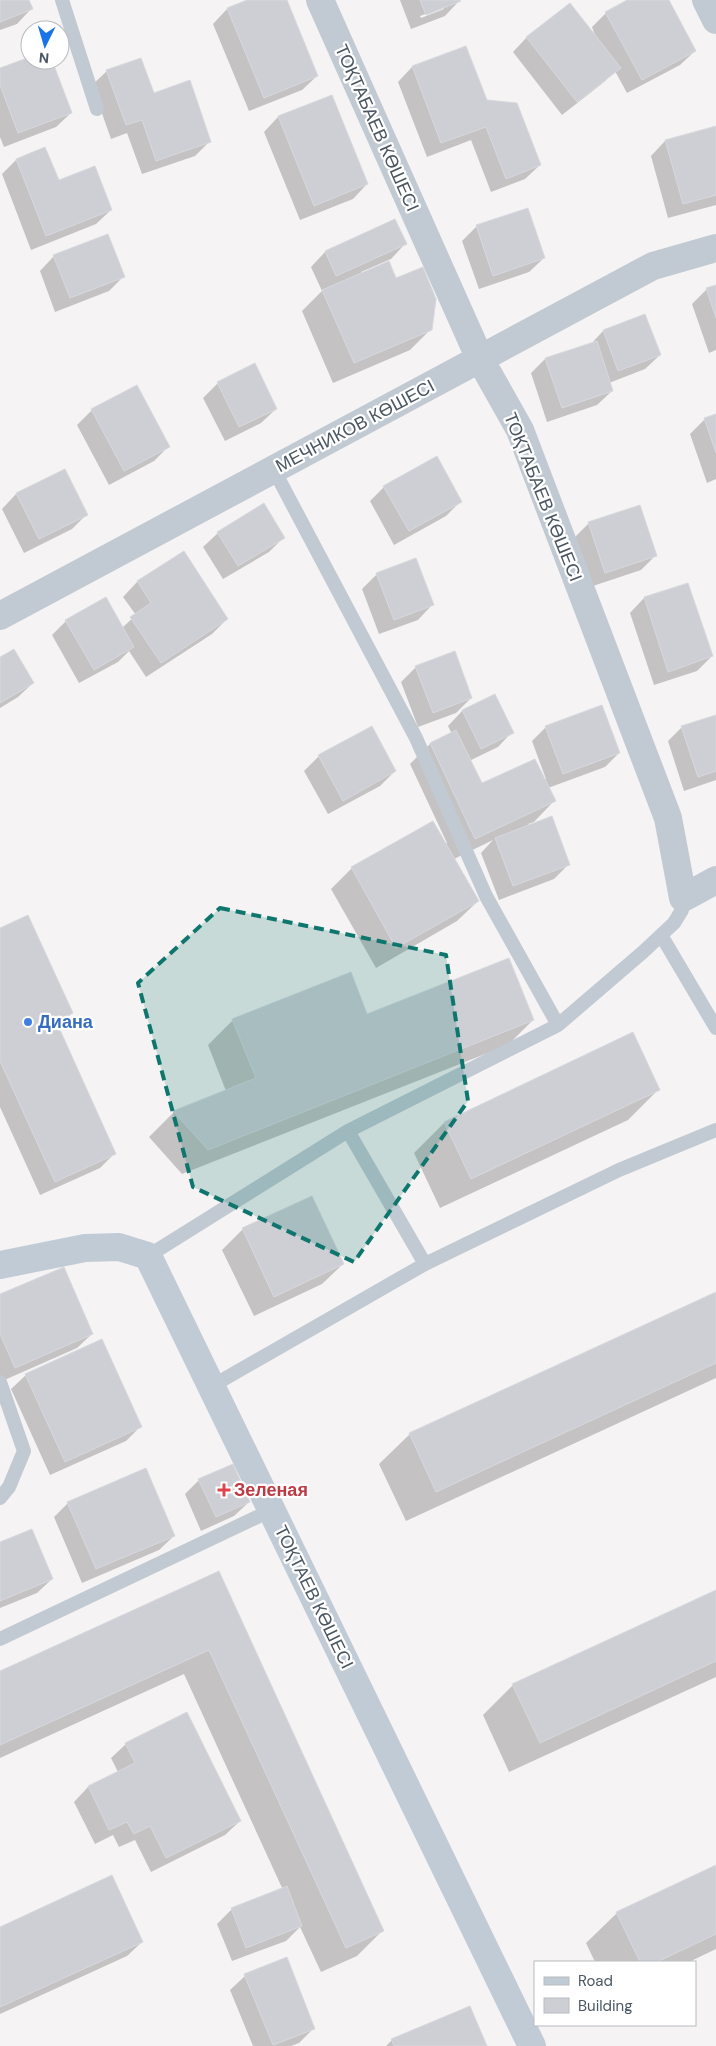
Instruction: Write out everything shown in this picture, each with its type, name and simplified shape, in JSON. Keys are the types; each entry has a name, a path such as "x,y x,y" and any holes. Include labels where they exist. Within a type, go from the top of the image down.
{"street":[{"name":"ТОҚТАБАЕВ КӨШЕСІ","path":"320,0 480,359 520,430 668,818 683,898"},
{"path":"706,0 716,20"},
{"name":"МЕЧНИКОВ КӨШЕСІ","path":"0,616 653,266 716,248"},
{"path":"683,898 716,880"},
{"path":"1,1262 85,1248 119,1247 148,1256"},
{"name":"ТОҚТАЕВ КӨШЕСІ","path":"148,1256 532,2046"}],"lane":[{"path":"62,0 97,109"},
{"path":"274,470 416,738 486,896 558,1025"},
{"path":"148,1256 348,1131 558,1025 674,923 682,910 683,898"},
{"path":"661,936 716,1028"},
{"path":"212,1386 425,1264 618,1170 716,1130"},
{"path":"348,1131 425,1264"},
{"path":"0,1382 24,1451 9,1487 0,1498"},
{"path":"0,1638 272,1510"}],"highlighted area":[{"path":"220,908 446,955 468,1101 354,1262 193,1187 138,983"}],"building":[{"path":"0,0 29,0 33,9 0,22"},
{"path":"247,0 287,0 318,76 264,98 227,8"},
{"path":"420,0 460,0 461,1 426,15"},
{"path":"627,0 669,0 696,51 642,80 605,12"},
{"path":"570,3 621,68 577,102 526,37"},
{"path":"466,46 487,100 517,103 541,165 506,179 486,127 441,143 412,66"},
{"path":"141,58 154,93 190,80 211,142 156,161 142,120 126,125 106,70"},
{"path":"20,61 20,70 56,70 72,113 18,133 0,85 0,68"},
{"path":"332,95 368,184 314,206 278,116"},
{"path":"716,126 716,195 683,204 665,140"},
{"path":"45,147 59,180 95,166 112,210 46,236 16,159"},
{"path":"528,208 545,258 493,276 476,225"},
{"path":"395,219 407,244 336,276 325,251"},
{"path":"108,234 125,277 70,298 53,255"},
{"path":"389,261 396,278 423,267 436,299 432,330 354,363 322,290"},
{"path":"716,285 716,318 706,288"},
{"path":"645,314 661,355 618,371 603,330"},
{"path":"597,341 613,391 562,408 545,358"},
{"path":"255,363 277,409 239,427 217,382"},
{"path":"137,385 170,447 124,471 91,409"},
{"path":"716,414 716,453 704,418"},
{"path":"437,456 462,502 409,531 383,486"},
{"path":"65,469 88,515 39,539 16,493"},
{"path":"264,503 285,538 238,566 217,532"},
{"path":"640,505 657,556 605,573 588,522"},
{"path":"184,551 228,619 161,663 130,617 151,603 137,581"},
{"path":"416,558 434,605 394,620 376,573"},
{"path":"688,583 713,656 668,672 644,597"},
{"path":"106,597 134,647 94,670 65,620"},
{"path":"14,649 34,683 0,703 0,657"},
{"path":"455,651 472,698 433,713 415,666"},
{"path":"495,694 514,733 481,749 462,710"},
{"path":"602,705 620,753 563,774 545,726"},
{"path":"716,715 716,771 698,777 681,726"},
{"path":"372,726 396,771 343,801 318,755"},
{"path":"456,730 482,783 535,759 556,801 475,839 430,743"},
{"path":"552,816 570,865 513,886 495,838"},
{"path":"433,821 479,901 396,948 351,867"},
{"path":"28,915 73,1013 56,1021 116,1154 55,1182 0,1061 0,928"},
{"path":"509,958 534,1020 208,1150 173,1111 256,1078 232,1019 351,972 367,1014"},
{"path":"633,1032 660,1090 471,1179 444,1122"},
{"path":"312,1196 344,1264 274,1297 242,1228"},
{"path":"64,1267 93,1334 15,1368 0,1334 0,1294"},
{"path":"716,1292 716,1363 436,1492 409,1433"},
{"path":"102,1339 142,1427 65,1462 25,1374"},
{"name":"Зеленая","path":"233,1464 250,1502 216,1517 198,1479"},
{"path":"146,1468 175,1536 96,1569 67,1502"},
{"path":"32,1529 53,1579 0,1601 0,1542"},
{"path":"219,1571 384,1931 346,1948 209,1650 0,1745 0,1671"},
{"path":"716,1590 716,1661 540,1743 512,1684"},
{"path":"187,1712 241,1821 166,1858 150,1826 134,1834 127,1822 109,1830 88,1786 135,1763 125,1743"},
{"path":"716,1865 716,1934 659,1961 640,1961 616,1912"},
{"path":"112,1875 143,1942 0,2007 0,1927"},
{"path":"287,1886 302,1926 246,1948 231,1908"},
{"path":"287,1957 315,2029 273,2045 244,1974"},
{"path":"470,2006 487,2046 394,2046 391,2039"}],"place":[{"name":"Диана","path":"28,1022"},
{"name":"Зеленая","path":"224,1490"}]}
